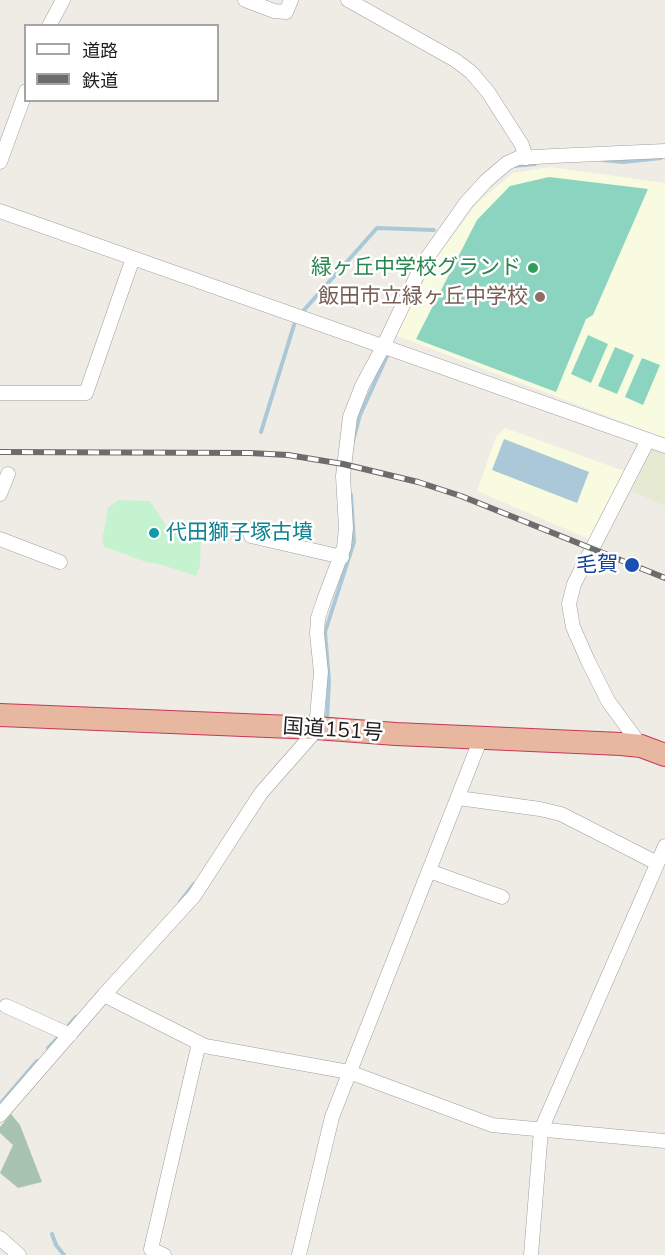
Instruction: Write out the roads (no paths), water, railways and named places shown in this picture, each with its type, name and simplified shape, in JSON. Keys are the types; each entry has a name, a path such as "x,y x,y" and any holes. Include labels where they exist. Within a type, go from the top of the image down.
{"highway":[{"name":"国道151号","path":"0,715 316,728 641,746 665,755"}],"street":[{"path":"50,24 63,0"},
{"path":"245,0 274,11 286,12 291,0"},
{"path":"348,0 455,60 471,72 488,92 522,145 526,158"},
{"path":"0,162 24,96"},
{"path":"0,1115 194,896 261,793 316,728 321,672 317,634 318,618 342,557 346,528 343,476 350,417 362,386 422,265 466,203 507,163 526,158 665,151"},
{"path":"0,211 665,446"},
{"path":"0,393 86,393 133,258"},
{"path":"641,746 608,700 588,661 573,627 569,604 574,584 648,440"},
{"path":"0,494 8,474"},
{"path":"251,536 342,557"},
{"path":"0,539 60,562"},
{"path":"299,1255 332,1117 481,738"},
{"path":"458,798 561,814 657,864"},
{"path":"531,1255 541,1130 665,846"},
{"path":"429,871 502,897"},
{"path":"104,995 206,1046 349,1072 492,1125 665,1141"},
{"path":"6,1006 70,1035"},
{"path":"154,1253 199,1043"},
{"path":"0,1238 19,1255"}],"water":[{"path":"504,439 589,472 577,503 492,470"}],"waterway":[{"path":"603,160 623,162 661,158"},
{"path":"513,166 535,164"},
{"path":"304,310 377,228 434,230"},
{"path":"261,432 294,325"},
{"path":"353,441 360,415 387,356"},
{"path":"327,720 329,681 325,632 354,542 351,495"},
{"path":"180,902 194,884"},
{"path":"69,1025 76,1017"},
{"path":"48,1048 58,1038"},
{"path":"0,1104 37,1061"},
{"path":"52,1234 56,1245 64,1255"}],"railway":[{"path":"0,452 250,453 288,455 343,464 418,482 461,496 665,578"}],"place":[{"name":"緑ヶ丘中学校グランド","path":"533,268"},
{"name":"飯田市立緑ヶ丘中学校","path":"540,297"},
{"name":"代田獅子塚古墳","path":"154,533"},
{"name":"毛賀","path":"632,565"}]}
